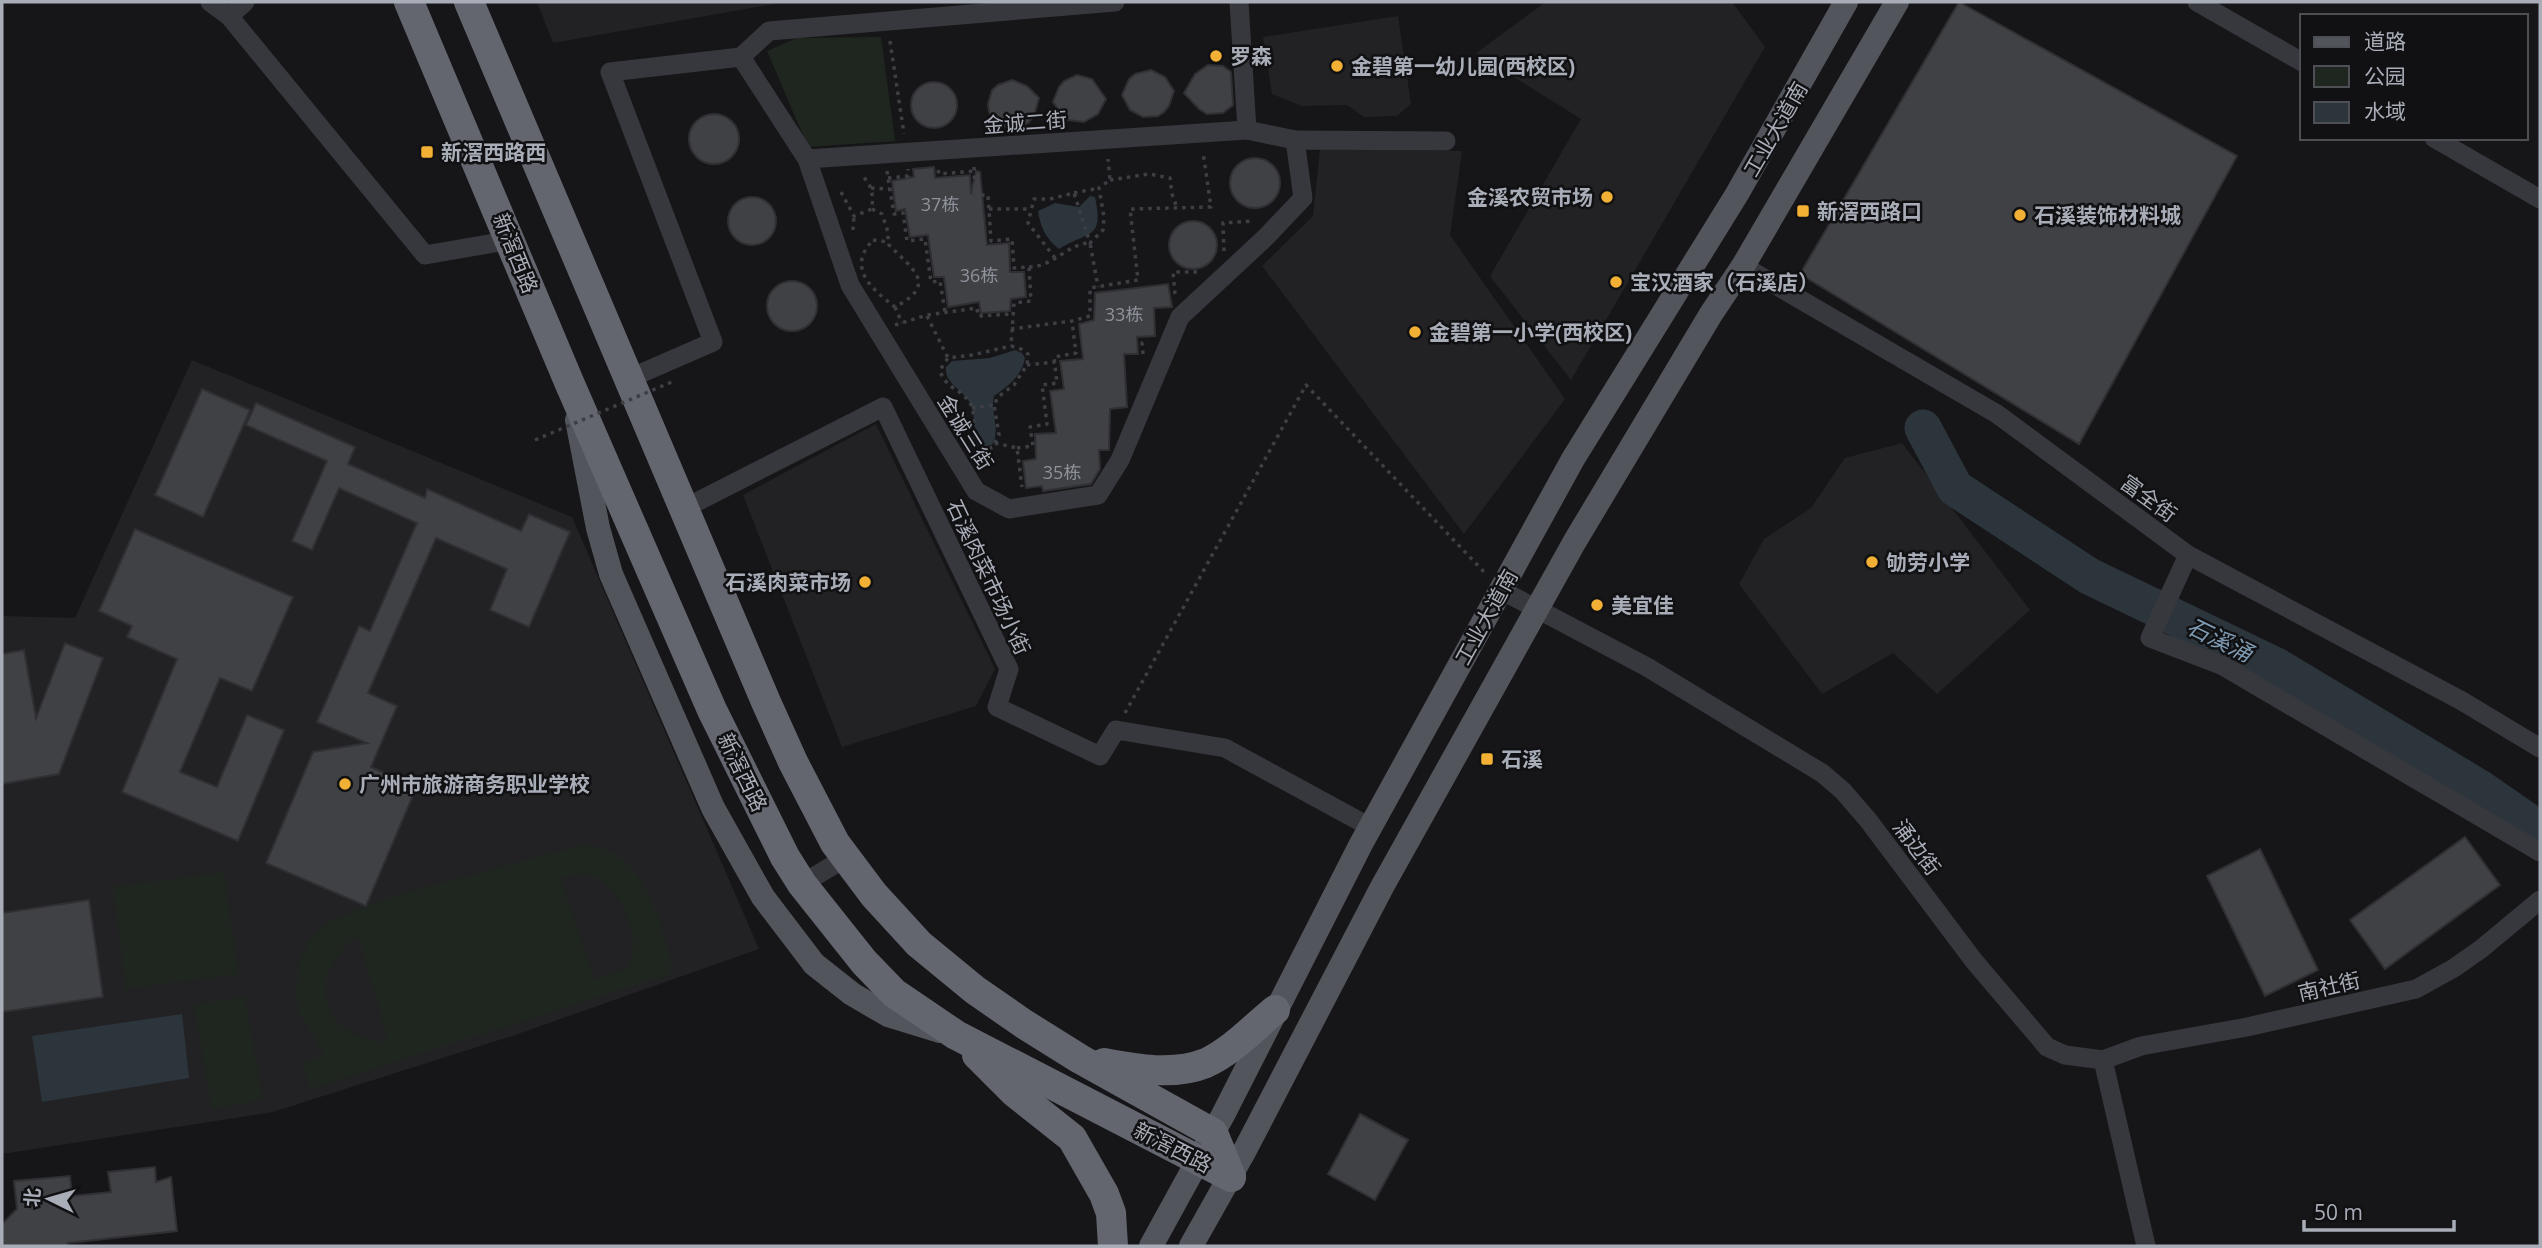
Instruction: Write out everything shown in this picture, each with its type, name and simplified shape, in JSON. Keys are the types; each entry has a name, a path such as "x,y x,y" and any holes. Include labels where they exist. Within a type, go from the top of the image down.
{"highway":[{"name":"新滘西路","path":"409,2 569,382 712,710 785,857 802,884 864,962 887,985 957,1035 1231,1177"},
{"name":"新滘西路","path":"469,2 793,762 819,815 845,858 895,920 919,944 975,990 1080,1059 1213,1132 1231,1177"},
{"path":"1080,1059 1145,1070 1191,1067 1227,1050 1275,1010"},
{"path":"957,1035 1014,1092 1072,1138 1104,1194 1111,1213 1113,1246"}],"main road":[{"name":"工业大道南","path":"1151,1246 1213,1132 1370,827 1573,459 1737,194 1846,2"},
{"path":"1191,1246 1231,1177 1382,887 1536,609 1632,445 1743,266 1897,2"},
{"path":"569,382 598,528 611,574 713,808 763,897 814,964 852,994 888,1015 957,1035"},
{"path":"1134,1246 1197,1160"}],"street":[{"path":"210,2 229,16 425,255 511,240"},
{"path":"229,16 245,2"},
{"path":"628,379 713,342 611,72 741,57 769,30 1115,2"},
{"path":"1239,2 1247,130 1295,140 1447,141"},
{"path":"2197,2 2300,61"},
{"name":"金诚三街","path":"741,57 807,159 850,285 877,332 976,491 1009,509 1098,495 1120,460 1180,317 1265,238 1303,198 1295,140"},
{"name":"金诚二街","path":"807,159 1247,130"},
{"path":"2437,140 2540,199"},
{"name":"富全街","path":"1743,266 1997,414 2188,555 2462,701 2521,734 2540,748"},
{"name":"石溪肉菜市场小街","path":"683,509 883,407 1009,669 997,707 1100,756 1116,730"},
{"path":"2188,555 2150,638 2223,666 2540,852"},
{"name":"涌边街","path":"1501,590 1647,667 1822,773 1843,791 1868,820 1974,961 2040,1040 2055,1051 2103,1060"},
{"path":"1116,730 1225,748 1370,827"},
{"path":"802,884 845,858"},
{"name":"南社街","path":"2103,1060 2141,1046 2247,1027 2416,989 2472,955 2540,900"},
{"path":"2103,1060 2146,1246"}],"path":[{"path":"887,21 906,152"},
{"path":"1011,328 1072,321 1090,316 1090,288 1138,280 1130,209 1212,207 1199,133"},
{"path":"1106,139 1110,180"},
{"path":"973,148 975,195 988,195 991,241 1012,239 1014,268 1041,267 1081,243 1090,243 1103,230 1104,217 1099,188"},
{"path":"885,154 894,214 903,213 907,241 925,240 931,282 940,281 945,312"},
{"path":"855,170 868,180 873,194 872,209"},
{"path":"1055,258 1028,223 1034,199 1099,188 1110,180 1149,174 1170,178 1177,208"},
{"path":"836,183 854,216 853,234"},
{"path":"871,188 890,188"},
{"path":"1074,193 1090,243 1098,287"},
{"path":"854,216 872,209 882,214 888,242 904,261 915,269 917,288 910,299 895,307"},
{"path":"989,209 1031,209"},
{"path":"888,242 873,240 863,250 861,267 868,283 895,307 902,323"},
{"path":"858,242 863,250"},
{"path":"1012,346 1014,303 1031,301 1029,267"},
{"path":"877,332 927,315 978,307 978,316 1014,313"},
{"path":"927,315 948,358"},
{"path":"995,443 1017,448 1032,446 1030,427 1047,424 1042,385 1057,383 1054,356 1076,353 1072,321"},
{"path":"1012,346 1028,354 1027,365 1014,385 998,397 994,405 999,435 993,447 983,451 973,442 972,407 962,394 942,379 940,370 948,358 1012,346"},
{"path":"1027,365 1055,362"},
{"path":"535,440 674,382"},
{"path":"1116,730 1306,385 1501,590"},
{"path":"972,407 994,405"},
{"path":"1017,448 1024,507"}],"shaded area":[{"path":"537,2 786,2 553,43"},
{"name":"金溪农贸市场","path":"1546,2 1732,2 1765,47 1571,380 1490,276 1581,119 1476,53"},
{"name":"金碧第一幼儿园(西校区)","path":"1398,16 1411,104 1397,116 1364,117 1347,105 1302,106 1272,94 1263,37"},
{"name":"金碧第一小学(西校区)","path":"1320,149 1462,151 1450,235 1565,399 1464,534 1262,266 1313,216"},
{"name":"广州市旅游商务职业学校","path":"192,360 572,517 759,949 515,1035 273,1112 2,1154 2,616 75,618"},
{"name":"石溪肉菜市场","path":"876,424 995,669 976,706 842,747 743,495"},
{"name":"劬劳小学","path":"1902,443 2030,610 1937,694 1893,653 1822,694 1739,584 1764,539 1811,508 1845,458"}],"green space":[{"path":"881,37 895,141 808,147 767,51 797,38"},
{"path":"582,845 599,847 616,854 643,885 660,924 671,960 671,974 310,1089 303,1063 324,1054 298,1011 298,967 308,943 323,924 390,897","holes":["582,873 608,887 618,899 626,912 633,941 627,969 594,979 560,879","358,936 388,1040 388,1041 370,1040 355,1035 342,1026 332,1014 327,1001 325,986 329,970 339,955"]},
{"path":"224,872 238,974 126,989 113,887"},
{"path":"245,996 263,1100 212,1109 194,1005"}],"water":[{"path":"1090,196 1095,197 1095,228 1086,236 1059,249 1044,232 1038,211 1055,203 1079,207"},
{"path":"1015,350 1025,358 1021,370 1014,380 994,396 995,439 992,445 982,447 976,442 973,412 969,402 952,384 946,367 952,361 990,358"},
{"path":"182,1014 189,1078 42,1102 32,1036"}],"building":[{"name":"石溪装饰材料城","path":"1959,2 2237,156 2079,444 1800,274"},
{"path":"1208,65 1223,66 1231,72 1233,105 1223,113 1207,114 1184,93 1195,74"},
{"path":"1151,70 1165,77 1174,91 1164,112 1158,116 1143,117 1130,110 1122,95 1129,79 1135,74"},
{"path":"1077,75 1092,79 1106,99 1098,114 1084,122 1068,120 1053,102 1064,81"},
{"path":"1012,80 1027,86 1039,98 1034,116 1028,123 1013,129 997,125 989,112 988,104 992,90"},
{"path":"934,82 951,88 957,105 951,122 934,128 917,122 911,105 917,88"},
{"path":"714,114 731,122 739,139 731,156 714,164 697,156 689,139 697,122"},
{"path":"1255,158 1273,165 1280,183 1273,201 1255,208 1237,201 1230,183 1237,165"},
{"path":"934,167 935,178 970,175 971,194 976,171 980,172 987,245 1009,243 1010,272 1024,272 1026,297 1011,299 1010,311 981,313 979,302 948,307 944,277 934,277 928,235 910,237 905,209 896,211 892,181 914,177 913,169"},
{"path":"752,197 761,198 769,204 775,212 775,230 769,238 761,244 752,245 743,244 735,238 729,230 728,221 729,212 735,204 743,198"},
{"path":"1193,221 1210,228 1217,245 1210,262 1193,269 1176,262 1169,245 1176,228"},
{"path":"792,281 810,288 817,306 810,324 792,331 774,324 767,306 774,288"},
{"path":"1168,284 1172,307 1154,308 1155,336 1137,337 1138,354 1124,354 1127,407 1110,409 1109,450 1099,450 1100,469 1091,484 1043,491 1042,486 1026,488 1023,461 1036,459 1035,434 1056,433 1050,391 1064,389 1060,361 1083,359 1079,324 1094,320 1095,293"},
{"path":"202,389 250,410 203,517 155,495"},
{"path":"256,403 355,447 348,464 425,498 427,489 521,531 529,514 570,532 529,627 490,610 507,569 436,538 368,693 397,706 371,767 405,782 414,793 366,906 266,863 313,752 367,743 317,722 359,626 370,631 417,523 339,488 312,550 292,541 327,461 246,425"},
{"path":"135,529 293,597 252,691 220,678 180,772 217,787 247,715 284,730 238,841 122,792 177,659 127,637 132,626 99,611"},
{"path":"65,643 103,658 59,774 2,784 2,654 24,650 36,718"},
{"path":"2465,837 2500,885 2385,969 2350,920"},
{"path":"2260,849 2318,970 2265,996 2207,876"},
{"path":"89,900 103,997 2,1012 2,913"},
{"path":"1360,1114 1408,1140 1375,1200 1328,1174"},
{"path":"155,1167 156,1182 171,1177 177,1231 68,1243 68,1246 2,1246 2,1224 17,1209 14,1181 70,1176 72,1196 111,1192 108,1172"}],"waterway":[{"name":"石溪涌","path":"1923,428 1955,488 2089,576 2278,667 2478,787 2540,830"}],"place":[{"name":"罗森","path":"1216,56"},
{"name":"金碧第一幼儿园(西校区)","path":"1337,66"},
{"name":"新滘西路西","path":"427,152"},
{"name":"金溪农贸市场","path":"1607,197"},
{"name":"新滘西路口","path":"1803,211"},
{"name":"石溪装饰材料城","path":"2020,215"},
{"name":"宝汉酒家（石溪店）","path":"1616,282"},
{"name":"金碧第一小学(西校区)","path":"1415,332"},
{"name":"劬劳小学","path":"1872,562"},
{"name":"石溪肉菜市场","path":"865,582"},
{"name":"美宜佳","path":"1597,605"},
{"name":"石溪","path":"1487,759"},
{"name":"广州市旅游商务职业学校","path":"345,784"}]}
